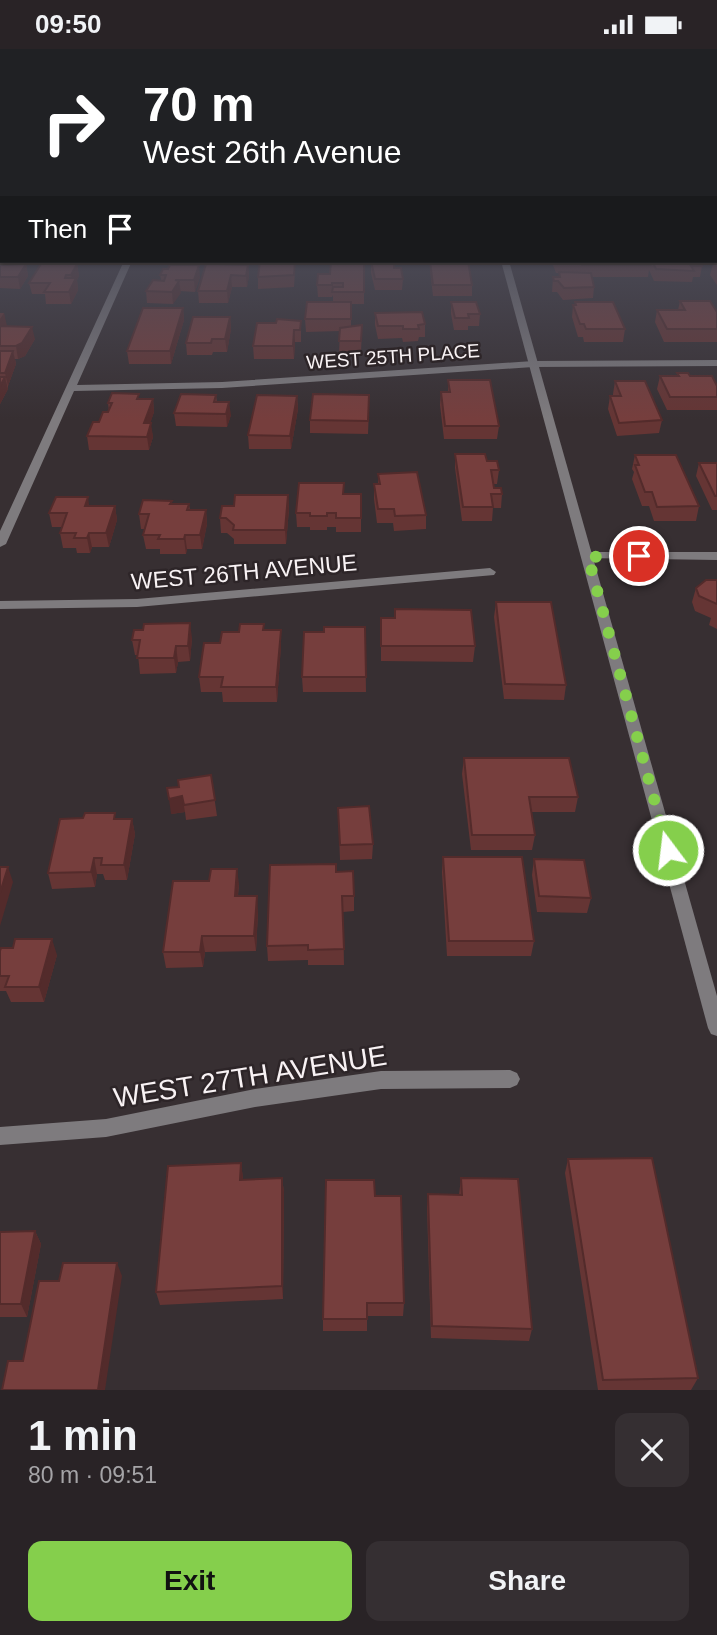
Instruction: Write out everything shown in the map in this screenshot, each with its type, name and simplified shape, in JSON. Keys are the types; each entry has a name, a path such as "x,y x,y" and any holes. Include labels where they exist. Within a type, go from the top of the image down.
{"street":[{"path":"0,544 113,294"},
{"path":"514,294 714,1009 717,1028"},
{"name":"WEST 25TH PLACE","path":"71,388 222,385 533,364 717,363"},
{"path":"588,557 717,556"},
{"name":"WEST 26TH AVENUE","path":"0,604 137,603 490,572"},
{"name":"WEST 27TH AVENUE","path":"0,1136 106,1128 255,1098 381,1080 510,1079"}],"building":[{"path":"680,301 710,301 717,312 717,329 667,329 657,310 685,310"},
{"path":"307,302 351,302 351,319 305,319"},
{"path":"451,302 476,302 480,314 468,314 469,318 455,318"},
{"path":"575,302 613,302 625,329 586,329 584,324 580,324 573,305 576,305"},
{"path":"143,308 183,308 170,351 127,351"},
{"path":"422,312 425,324 418,325 419,329 378,326 375,313"},
{"path":"193,317 230,317 225,339 212,339 211,343 186,343"},
{"path":"277,319 301,321 300,330 294,330 293,346 253,346 257,323 276,323"},
{"path":"362,325 361,341 339,341 340,328"},
{"path":"0,326 32,327 22,343 16,346 0,346"},
{"path":"0,351 13,351 5,373 0,373"},
{"path":"677,373 712,376 717,386 717,397 670,397 660,376 679,376"},
{"path":"448,380 490,380 499,426 445,426 441,392 450,392"},
{"path":"615,381 645,381 662,420 619,423 610,396 621,396"},
{"path":"112,393 139,394 137,399 153,399 144,423 151,423 147,437 87,436 93,422 99,422 103,412 108,412"},
{"path":"181,394 216,395 214,402 229,402 226,414 174,413"},
{"path":"313,394 369,395 368,421 310,420"},
{"path":"257,395 297,396 290,436 248,435"},
{"path":"455,454 485,454 487,461 497,461 499,470 491,470 494,488 501,488 502,494 491,494 493,507 463,507"},
{"path":"635,455 676,455 699,506 657,507 652,492 645,492 635,465 639,465"},
{"path":"699,463 717,463 717,496 715,496"},
{"path":"417,472 426,515 395,516 394,509 378,509 374,484 380,484 378,474"},
{"path":"299,483 344,483 343,494 361,494 361,518 336,518 336,513 310,516 310,513 296,513"},
{"path":"235,495 288,495 285,530 233,530 234,525 226,518 220,518 222,506 234,506"},
{"path":"56,497 88,497 85,506 115,506 106,533 89,533 87,538 74,538 76,533 60,533 67,513 49,513"},
{"path":"143,500 172,501 170,504 189,504 187,510 206,510 200,535 185,535 184,539 158,539 160,535 143,535 149,514 139,514"},
{"path":"706,580 717,580 717,604 699,596 696,588"},
{"path":"496,602 551,602 566,685 505,684"},
{"path":"395,609 471,610 475,646 381,646 381,618 395,618"},
{"path":"190,623 188,646 176,646 174,658 137,658 140,640 132,640 134,630 143,630 144,624"},
{"path":"240,624 264,624 263,630 281,630 276,687 221,687 223,677 199,677 204,643 220,643 222,632 239,632"},
{"path":"324,627 365,627 366,677 302,677 304,632 324,632"},
{"path":"464,758 569,758 578,797 529,797 535,835 472,835"},
{"path":"211,775 215,800 184,805 182,796 169,799 167,788 179,787 178,780"},
{"path":"369,806 373,844 340,845 338,808"},
{"path":"85,813 115,813 114,819 132,819 124,865 101,865 102,858 94,858 91,872 48,873 60,819 83,818"},
{"path":"443,857 522,857 534,941 449,941"},
{"path":"534,859 584,860 591,898 539,896"},
{"path":"336,864 336,872 353,871 354,896 342,896 344,949 308,950 308,945 267,946 270,865"},
{"path":"0,867 8,867 0,893"},
{"path":"211,869 237,869 235,896 257,896 254,936 202,936 200,952 163,952 173,881 209,881"},
{"path":"15,939 52,939 39,987 5,987 9,976 0,976 0,951 1,948 13,948"},
{"path":"652,1158 698,1378 603,1380 568,1159"},
{"path":"241,1163 240,1180 282,1178 282,1286 156,1292 168,1166"},
{"path":"461,1178 518,1179 532,1329 432,1326 428,1194 462,1195"},
{"path":"326,1180 374,1180 375,1196 401,1196 404,1303 367,1303 367,1319 323,1319"},
{"path":"35,1231 21,1304 0,1304 0,1232"},
{"path":"63,1263 117,1263 98,1390 2,1390 8,1361 23,1361 39,1281 59,1281"}],"route":[{"path":"639,556 588,557 668,850"}]}
